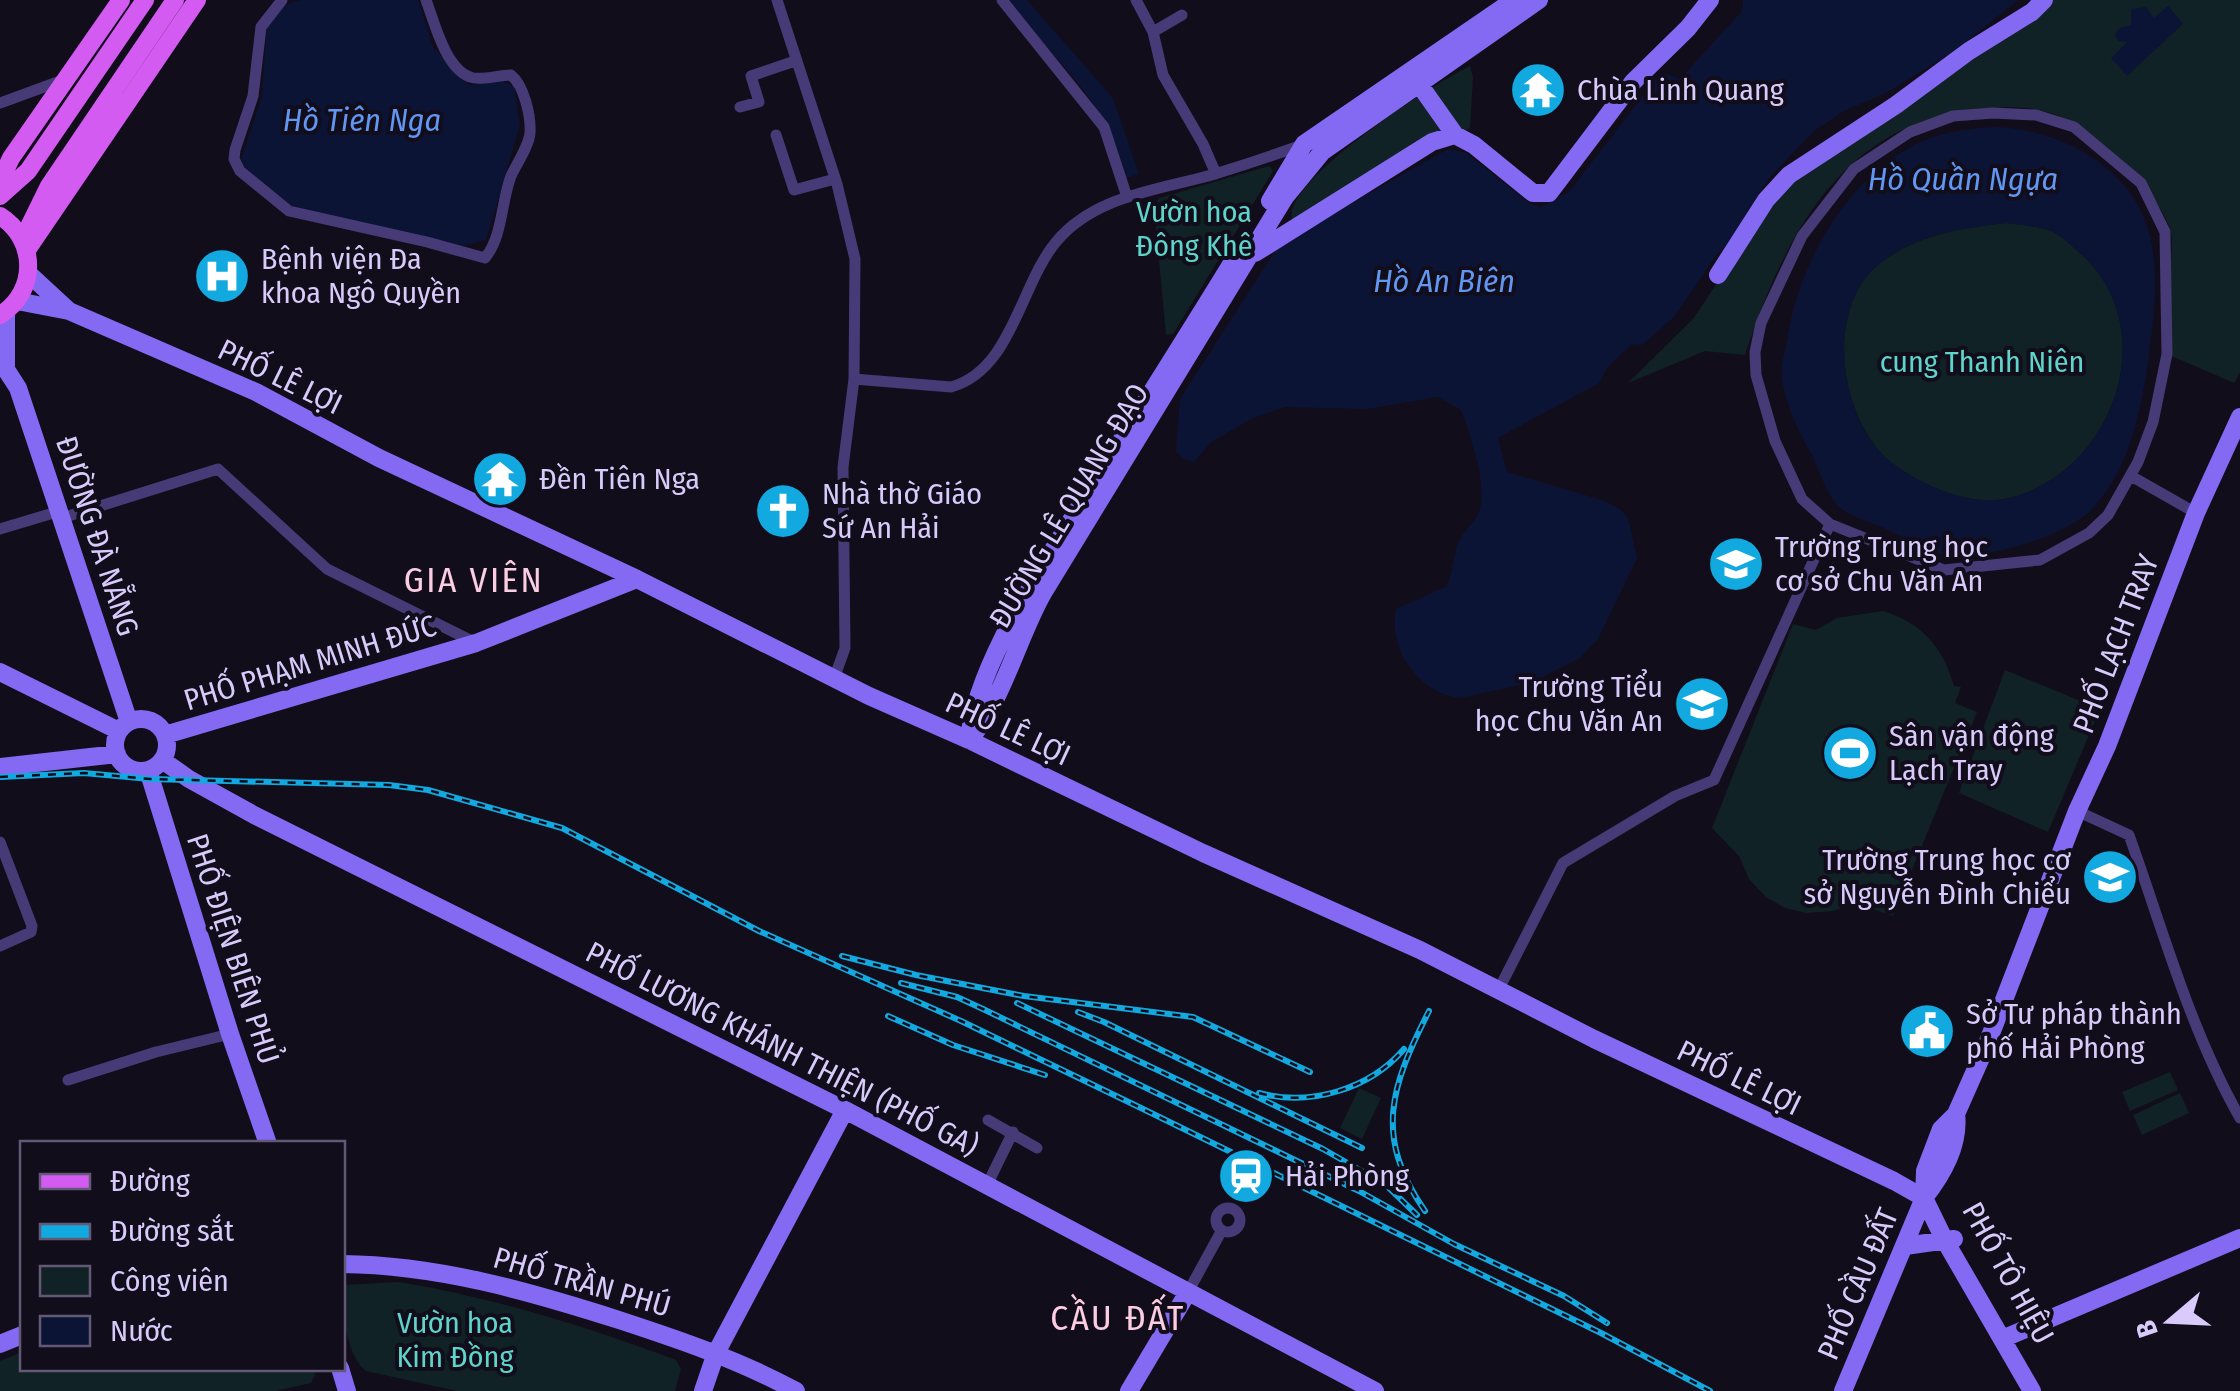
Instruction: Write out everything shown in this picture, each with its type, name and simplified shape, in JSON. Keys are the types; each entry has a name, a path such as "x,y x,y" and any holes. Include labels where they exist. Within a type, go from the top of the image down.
{"main road":[{"path":"0,180 11,158 122,0"},
{"path":"0,196 28,170 145,0"},
{"path":"8,309 29,274 25,245 50,186 175,0"},
{"path":"25,245 197,0"},
{"name":"ĐƯỜNG LÊ QUANG ĐẠO","path":"969,740 971,718 1014,618 1160,374 1313,148 1419,84 1514,0"},
{"name":"ĐƯỜNG LÊ QUANG ĐẠO","path":"1491,17 1539,0"},
{"path":"1419,84 1456,134 1533,192 1548,193 1633,82 1688,28 1710,0"},
{"path":"1718,275 1766,200 1789,175 1896,105 1969,50 2032,12 2044,0"},
{"path":"1313,148 1491,17"},
{"path":"1229,268 1432,142 1456,134"},
{"name":"ĐƯỜNG LÊ QUANG ĐẠO","path":"969,740 984,722 1035,607 1313,148"},
{"path":"28,170 27,182 32,190 50,186"},
{"path":"0,216 25,245"},
{"name":"PHỐ LÊ LỢI","path":"29,274 68,311 256,392 379,458 638,578 869,696 1391,937 1924,1198"},
{"name":"PHỐ LÊ LỢI","path":"8,309 68,311"},
{"name":"ĐƯỜNG ĐÀ NẴNG","path":"8,309 3,366 18,388 61,514 124,726"},
{"name":"PHỐ LẠCH TRAY","path":"1924,1198 1926,1166 1941,1129 1956,1114 2035,927 2196,513 2240,417"},
{"name":"PHỐ PHẠM MINH ĐỨC","path":"165,736 476,642 638,578"},
{"path":"0,672 124,726 150,721 165,736 166,752 155,765 128,767 117,754"},
{"path":"117,754 124,726"},
{"path":"0,767 117,754"},
{"name":"PHỐ ĐIỆN BIÊN PHỦ","path":"155,765 230,1034 267,1141"},
{"name":"PHỐ LƯƠNG KHÁNH THIỆN (PHỐ GA)","path":"155,765 845,1110 1375,1391"},
{"path":"703,1391 716,1353 810,1183 845,1110"},
{"name":"PHỐ LẠCH TRAY","path":"1924,1198 1940,1178 1958,1133 1956,1114"},
{"name":"PHỐ TÔ HIỆU","path":"1940,1178 1937,1196 1949,1239"},
{"name":"PHỐ TÔ HIỆU","path":"1924,1198 2006,1337 2043,1391"},
{"name":"PHỐ CẦU ĐẤT","path":"1843,1391 1924,1198"},
{"path":"2006,1337 2240,1238"},
{"path":"1905,1246 1949,1239"},
{"name":"PHỐ TRẦN PHÚ","path":"345,1264 394,1265 498,1284 716,1353 796,1391"},
{"path":"1130,1391 1188,1292"},
{"name":"PHỐ TÔ HIỆU","path":"2006,1337 2032,1391"}],"street":[{"path":"282,0 261,28 253,96 234,150 240,171 289,211 485,258 495,238 509,182 530,135 521,88 511,75 466,75 438,38 426,0"},
{"path":"776,0 835,179 855,259 854,379 843,467 845,648 835,676"},
{"path":"1005,0 1104,118 1127,196"},
{"path":"1136,0 1152,32 1164,75 1216,174"},
{"path":"1152,32 1182,16"},
{"path":"740,107 759,102 751,76 795,61"},
{"path":"0,103 67,78"},
{"path":"2036,115 2074,127 2141,183 2165,232 2168,354 2153,422 2130,476 2108,514 2090,533 2040,560 1944,570 1830,524 1802,499 1775,441 1756,375 1762,323 1802,236 1854,169 1910,132 1953,116 2036,115"},
{"path":"776,135 794,190 835,179"},
{"path":"854,379 951,386 964,383 992,358 1054,243 1088,214 1127,196 1313,148"},
{"path":"0,529 218,469 327,569 476,642"},
{"path":"2130,476 2196,513"},
{"path":"1499,990 1563,863 1676,796 1714,780 1830,524"},
{"path":"2077,811 2129,834 2193,1017 2240,1118"},
{"path":"0,842 32,926 24,938 0,946"},
{"path":"68,1080 230,1034"},
{"path":"988,1120 1037,1148"},
{"path":"987,1185 1013,1132"},
{"path":"1188,1292 1222,1230"}],"green space":[{"path":"2047,0 2240,0 2240,373 2234,383 2167,354 2172,236 2159,206 2142,184 2087,133 2062,117 2036,109 2007,107 1939,116 1896,133 1859,158 1828,189 1802,226 1780,266 1745,355 1705,351 1628,383 1693,319 1789,175"},
{"name":"Vườn hoa Đông Khê","path":"1470,66 1470,128 1299,219 1292,219 1295,202 1335,158 1396,111"},
{"name":"Vườn hoa Đông Khê","path":"1269,166 1273,171 1173,334 1166,335 1154,206 1159,198"},
{"name":"cung Thanh Niên","path":"2006,223 2051,231 2081,254 2106,285 2120,320 2122,357 2116,394 2100,429 2076,460 2046,483 2009,498 1980,500 1921,481 1877,448 1851,397 1845,368 1845,338 1850,309 1861,284 1893,254 1956,231"},
{"name":"Sân vận động Lạch Tray","path":"1883,611 1909,622 1929,638 1944,660 1954,686 1961,687 1955,703 1977,712 1893,916 1855,903 1833,911 1807,913 1785,908 1766,897 1749,879 1739,856 1712,828 1793,624 1816,630 1837,618"},
{"path":"2005,670 2100,709 2048,832 1959,793"},
{"path":"2170,1072 2178,1090 2130,1111 2122,1092"},
{"path":"1359,1088 1381,1098 1362,1139 1340,1128"},
{"path":"2180,1093 2189,1113 2142,1135 2133,1115"},
{"name":"Vườn hoa Kim Đồng","path":"399,1282 470,1296 608,1336 676,1360 681,1369 675,1391 457,1391 366,1371 349,1343 345,1285"},
{"path":"20,1353 20,1371 314,1371 315,1375 311,1383 275,1391 0,1391 0,1361"}],"water":[{"name":"Hồ Tiên Nga","path":"300,0 418,0 433,47 467,83 501,80 514,87 520,125 486,240 464,246 303,210 276,196 251,175 241,159 262,97 267,24 279,7"},
{"path":"1004,0 1027,0 1113,98 1139,174 1126,178 1107,127 1093,104"},
{"name":"Hồ An Biên","path":"1743,0 2018,0 1953,52 1814,131 1769,178 1738,232 1715,257 1674,317 1642,345 1632,344 1607,368 1599,383 1498,438 1507,472 1620,509 1628,518 1637,558 1598,639 1580,658 1530,683 1460,698 1431,688 1409,667 1402,653 1397,639 1396,609 1447,586 1459,541 1481,506 1478,463 1461,410 1438,397 1367,409 1285,407 1253,418 1211,442 1194,462 1176,452 1180,399 1284,241 1448,149 1466,153 1529,203 1541,207 1569,192 1655,80 1664,73 1680,79 1742,11"},
{"path":"2168,6 2183,24 2127,76 2111,58 2127,42 2118,41 2115,35 2119,28 2131,25 2131,9 2146,7 2154,18"},
{"name":"Hồ Quần Ngựa","path":"1994,127 2019,129 2067,144 2110,171 2128,190 2150,236 2155,267 2153,316 2137,421 2124,459 2105,494 2080,519 2046,537 1985,553 1951,556 1857,518 1836,503 1793,418 1782,369 1792,313 1813,256 1846,203 1866,180 1914,145 1943,134","holes":["2006,223 2051,231 2081,254 2106,285 2120,320 2122,358 2116,395 2100,430 2076,460 2046,483 2009,498 1980,500 1921,481 1877,448 1851,397 1845,368 1845,338 1850,309 1861,284 1879,264 1908,246 1939,235"]}],"railway":[{"path":"0,777 84,773 150,779 389,785 428,790 562,828 759,931 961,1021 1141,1108 1601,1333 1710,1391"},
{"path":"842,956 1024,996 1193,1017 1310,1072"},
{"path":"901,983 957,997 983,1009 1359,1191 1454,1244 1564,1296 1607,1323"},
{"path":"1017,1003 1323,1149 1386,1185 1417,1215"},
{"path":"1425,1211 1398,1159 1393,1111 1405,1063 1429,1011"},
{"path":"1078,1012 1362,1148"},
{"path":"888,1016 953,1045 1045,1075"},
{"path":"1259,1093 1298,1098 1338,1091 1374,1075 1404,1049"}],"place":[{"name":"Chùa Linh Quang","path":"1538,90"},
{"name":"Bệnh viện Đa khoa Ngô Quyền","path":"222,276"},
{"name":"Đền Tiên Nga","path":"500,479"},
{"name":"Nhà thờ Giáo Sứ An Hải","path":"783,511"},
{"name":"Trường Trung học cơ sở Chu Văn An","path":"1736,564"},
{"name":"Trường Tiểu học Chu Văn An","path":"1702,704"},
{"name":"Sân vận động Lạch Tray","path":"1850,753"},
{"name":"Trường Trung học cơ sở Nguyễn Đình Chiểu","path":"2110,877"},
{"name":"Sở Tư pháp thành phố Hải Phòng","path":"1927,1031"},
{"name":"Hải Phòng","path":"1246,1176"}],"district":[{"name":"GIA VIÊN","path":"474,580"},
{"name":"CẦU ĐẤT","path":"1118,1318"}]}
